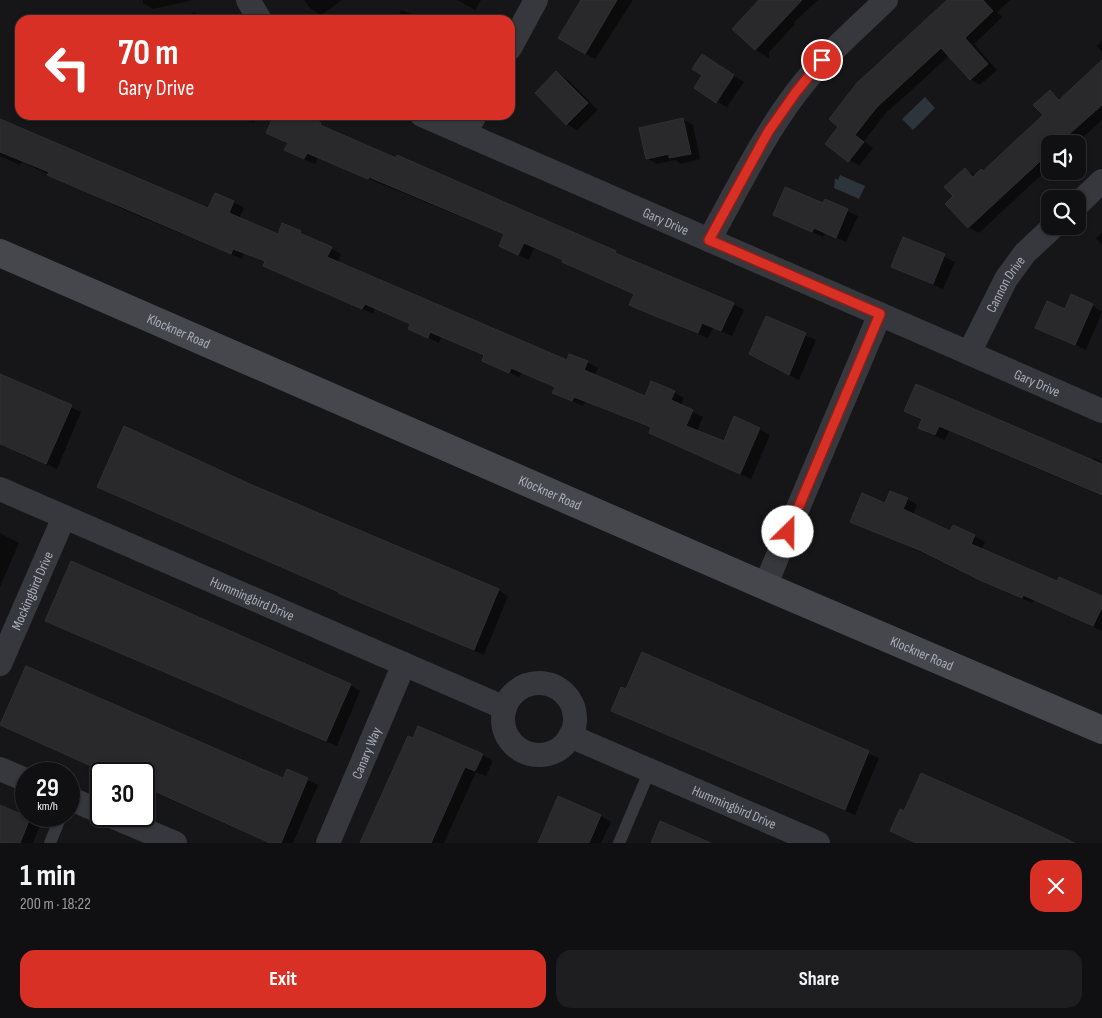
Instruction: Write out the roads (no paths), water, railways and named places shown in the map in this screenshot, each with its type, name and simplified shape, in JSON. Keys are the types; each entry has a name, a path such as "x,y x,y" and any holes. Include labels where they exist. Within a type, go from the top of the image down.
{"main road":[{"name":"Klockner Road","path":"0,253 765,586 1102,730"}],"street":[{"path":"248,0 257,15"},
{"path":"515,39 536,0"},
{"path":"709,240 768,132 796,92 822,60 886,0"},
{"name":"Gary Drive","path":"449,120 470,124 709,240 1102,411"},
{"path":"1086,196 1102,181"},
{"name":"Cannon Drive","path":"969,353 1006,279 1025,253 1044,235"},
{"path":"765,586 880,314"},
{"name":"Hummingbird Drive","path":"0,489 504,708"},
{"name":"Mockingbird Drive","path":"0,664 64,517"},
{"name":"Canary Way","path":"328,843 404,664"},
{"path":"530,684 553,686 563,693 572,708 574,725 570,736 563,746 553,752 541,755 530,754 519,749 510,741 504,731 504,708 519,689 530,684"},
{"name":"Hummingbird Drive","path":"570,736 818,843"},
{"path":"0,770 15,776"},
{"path":"137,827 175,843"}],"lane":[{"path":"619,843 650,770"},
{"path":"50,843 57,827"}]}
